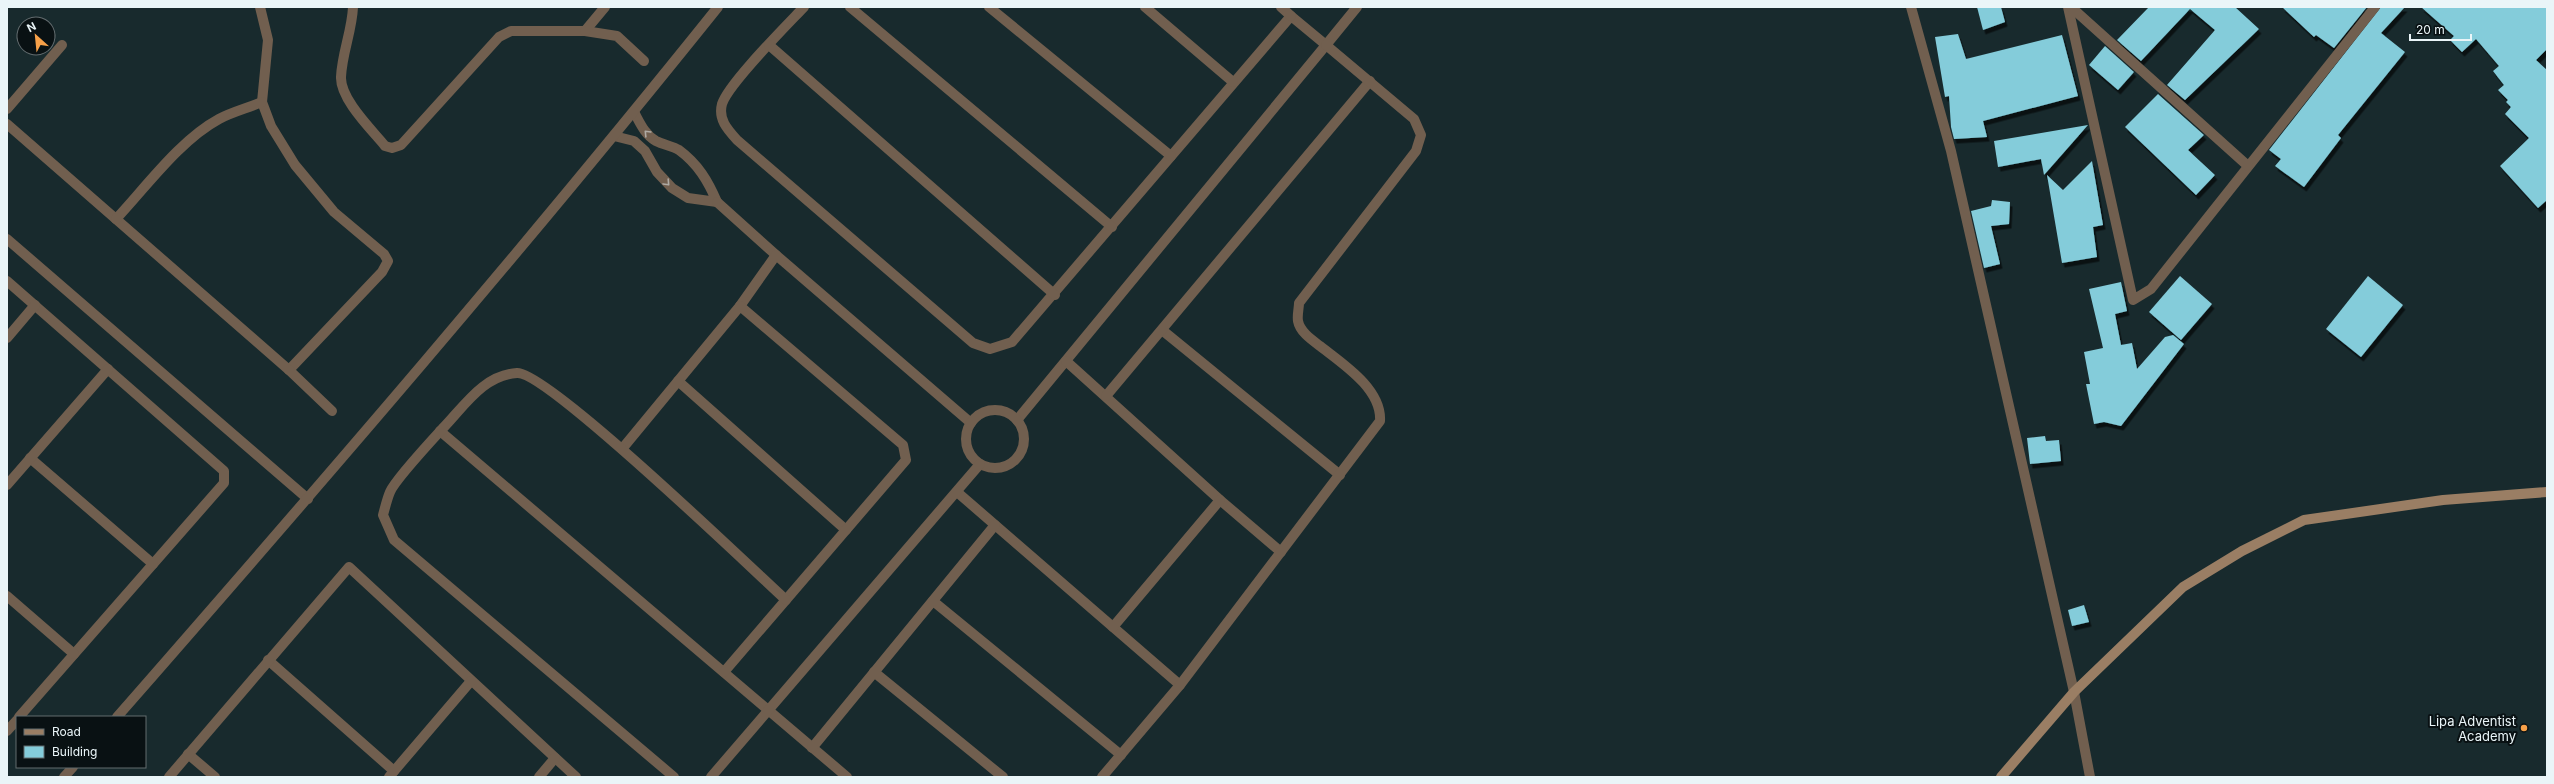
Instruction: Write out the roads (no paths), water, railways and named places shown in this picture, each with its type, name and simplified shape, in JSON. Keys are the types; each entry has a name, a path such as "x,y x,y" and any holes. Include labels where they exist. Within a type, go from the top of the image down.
{"main road":[{"path":"2001,777 2074,692 2183,587 2242,551 2304,520 2443,500 2547,492"}],"street":[{"path":"260,7 268,40 262,102 271,126 295,165 334,212 384,254 388,261 382,272 289,370"},
{"path":"353,7 341,78 343,86 350,103 385,146 392,148 401,145 499,37 511,31 585,31 617,36 644,61"},
{"path":"585,31 605,7"},
{"path":"117,716 308,499 634,112 718,7"},
{"path":"804,7 734,85 722,104 722,118 726,128 737,140 973,343 990,349 1012,342 1055,295 1233,82 1291,16"},
{"path":"850,7 1112,227"},
{"path":"989,7 1171,156"},
{"path":"1145,7 1233,82"},
{"path":"1102,777 1180,685 1380,421 1381,409 1374,394 1338,360 1306,335 1298,322 1299,303 1416,150 1421,134 1414,119 1281,7"},
{"path":"1017,420 1357,7"},
{"path":"1911,7 1951,151 2074,692 2090,777"},
{"path":"2069,7 2248,166"},
{"path":"2069,7 2133,300 2147,294 2375,7"},
{"path":"7,109 62,45"},
{"path":"769,45 1055,295"},
{"path":"1106,396 1370,81"},
{"path":"116,219 197,135 220,118 262,102"},
{"path":"634,112 644,131 655,141 678,149 693,162 706,177 717,202 776,255 971,423"},
{"path":"7,124 289,370 332,411"},
{"path":"614,136 634,141 645,151 657,172 672,188 688,198 717,202"},
{"path":"7,238 308,499"},
{"path":"622,448 740,306 776,255"},
{"path":"7,281 224,471 224,483 20,716"},
{"path":"7,338 35,305"},
{"path":"724,672 906,460 903,446 740,306"},
{"path":"1162,330 1340,475"},
{"path":"1066,361 1220,500 1281,552"},
{"path":"7,485 108,369"},
{"path":"674,777 394,540 383,515 390,490 440,431 485,384 495,377 518,373 543,385 622,448 786,600"},
{"path":"678,381 846,530"},
{"path":"993,410 1002,411 1017,420 1022,428 1023,446 1014,461 997,468 980,464 972,458 966,441 971,423 977,416 993,410"},
{"path":"440,431 847,777"},
{"path":"30,458 153,564"},
{"path":"711,777 980,464"},
{"path":"957,492 1180,685"},
{"path":"1113,627 1220,500"},
{"path":"812,748 995,525"},
{"path":"169,777 349,567 576,777"},
{"path":"7,596 74,654"},
{"path":"933,601 1121,755"},
{"path":"268,660 392,774 472,681"},
{"path":"874,672 1002,777"},
{"path":"7,731 16,721"},
{"path":"188,754 216,777"},
{"path":"539,777 555,758"},
{"path":"64,777 72,768"}],"place":[{"name":"Lipa Adventist Academy","path":"2524,728"}]}
